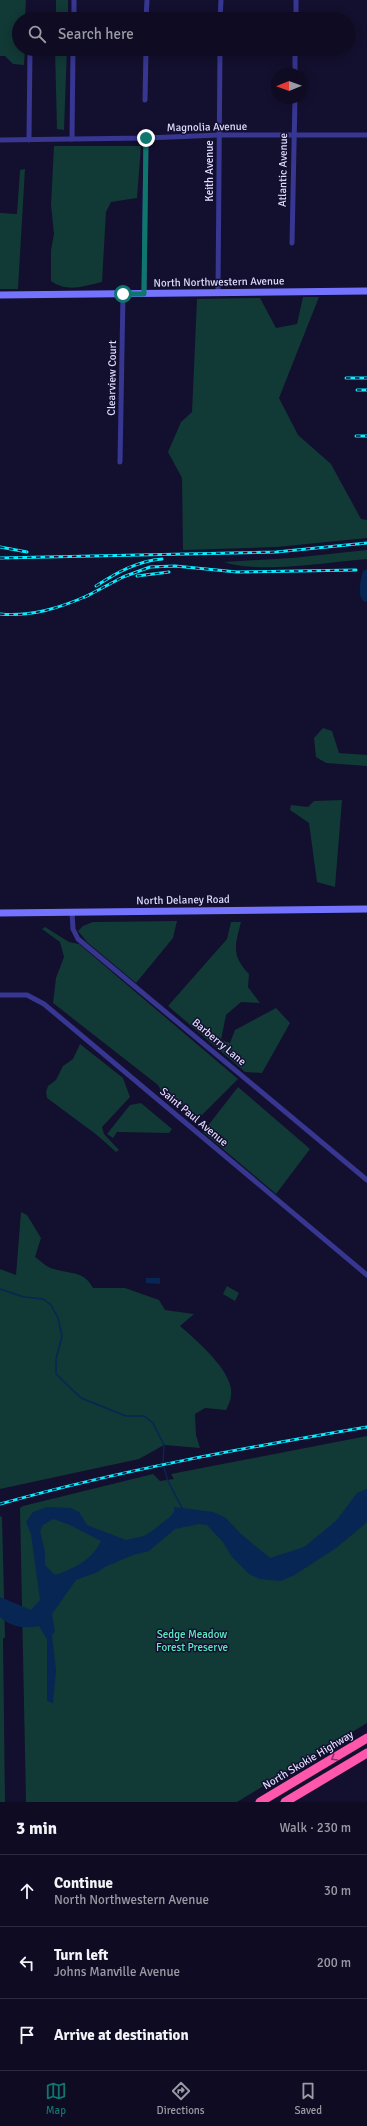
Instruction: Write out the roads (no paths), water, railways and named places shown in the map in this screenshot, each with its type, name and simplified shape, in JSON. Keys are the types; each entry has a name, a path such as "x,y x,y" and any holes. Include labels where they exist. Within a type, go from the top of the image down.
{"highway":[{"name":"North Skokie Highway","path":"260,1802 367,1738"},
{"path":"285,1802 367,1753"}],"street":[{"path":"74,0 74,12"},
{"path":"146,12 147,0"},
{"path":"220,12 221,0"},
{"path":"296,0 296,12"},
{"path":"29,140 30,56"},
{"path":"72,139 73,56"},
{"path":"145,100 146,56"},
{"name":"Keith Avenue","path":"218,293 220,56"},
{"path":"295,56 295,68"},
{"name":"Atlantic Avenue","path":"292,243 295,104"},
{"name":"Magnolia Avenue","path":"0,140 146,138 219,135 367,135"},
{"path":"144,294 146,138"},
{"name":"North Northwestern Avenue","path":"0,295 367,291"},
{"name":"Clearview Court","path":"120,462 123,294"},
{"name":"North Delaney Road","path":"0,913 367,909"},
{"name":"Barberry Lane","path":"72,912 73,929 78,938 367,1180"},
{"name":"Saint Paul Avenue","path":"0,995 27,996 44,1004 367,1275"}],"water":[{"path":"367,569 367,601 365,602 362,600 360,588 363,571"},
{"path":"146,1278 160,1278 160,1284 146,1283"},
{"path":"367,1489 367,1521 365,1524 336,1548 293,1576 280,1581 260,1579 249,1574 232,1557 223,1542 207,1525 199,1524 175,1529 149,1551 133,1555 105,1567 98,1572 76,1580 52,1614 55,1632 52,1635 56,1670 53,1703 47,1701 47,1639 39,1626 29,1627 13,1625 0,1617 0,1597 31,1610 40,1600 31,1534 26,1522 33,1512 47,1507 71,1508 79,1512 87,1525 126,1540 144,1536 152,1531 171,1516 174,1512 174,1507 213,1512 226,1518 241,1534 270,1558 304,1547 336,1521 357,1493","holes":["53,1519 70,1525 101,1541 98,1547 88,1558 69,1570 55,1575 45,1565 45,1551 40,1531 43,1525"]}],"waterway":[{"path":"0,1289 24,1297 43,1299 51,1305 58,1318 62,1336 56,1359 56,1374 81,1398 126,1416 144,1416 153,1423 164,1445 163,1464 168,1481 182,1508"}],"railway":[{"path":"346,378 367,378"},
{"path":"357,390 367,390"},
{"path":"356,436 367,436"},
{"path":"0,558 276,552 367,543"},
{"path":"0,547 27,552"},
{"path":"96,586 127,568 144,562 162,559"},
{"path":"85,597 123,577 150,567 175,566 237,572 356,570"},
{"path":"137,576 169,572"},
{"path":"0,614 12,615 34,613 56,608 89,595"},
{"path":"0,1504 137,1470 367,1427"}],"park label":[{"name":"Sedge Meadow Forest Preserve","path":"192,1640"}]}
